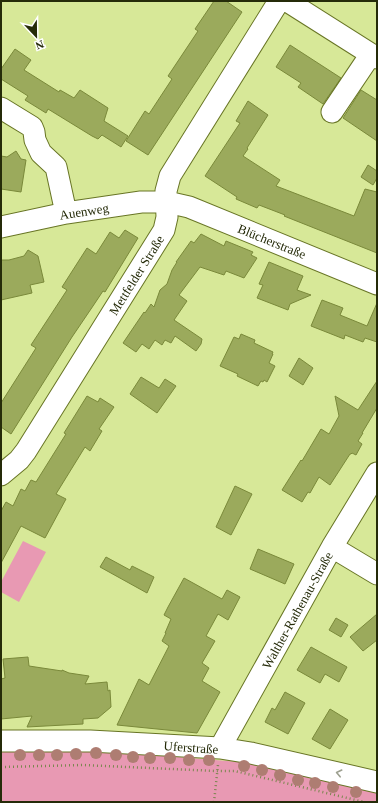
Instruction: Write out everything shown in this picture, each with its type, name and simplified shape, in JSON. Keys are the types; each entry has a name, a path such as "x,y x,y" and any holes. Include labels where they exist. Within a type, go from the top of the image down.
{"street":[{"name":"Mettfelder Straße","path":"1,475 19,460 26,451 164,230 167,217 166,191 170,176 279,1"},
{"path":"287,1 374,56 332,112"},
{"path":"1,108 32,127 35,140 41,153 56,167 66,214"},
{"name":"Auenweg","path":"1,226 141,202 167,202"},
{"name":"Blücherstraße","path":"167,202 189,207 377,284"},
{"name":"Walther-Rathenau-Straße","path":"220,748 332,546 377,473"},
{"path":"332,546 377,574"},
{"name":"Uferstraße","path":"1,741 90,740 220,748 251,753 377,782"}],"path":[{"path":"1,767 83,765 235,771 364,802"},
{"path":"214,802 216,771"}],"shaded area":[{"path":"23,541 46,552 19,602 1,592 1,582"},
{"path":"92,750 252,763 377,793 377,802 1,802 1,752"}],"building":[{"path":"214,1 226,1 242,12 148,155 126,141 145,111 149,114 172,79 168,76 198,31 195,29"},
{"path":"290,45 341,78 323,104 298,87 301,83 276,67"},
{"path":"15,49 31,60 24,70 59,92 60,90 74,98 80,90 108,108 104,121 128,136 121,147 102,135 98,139 92,136 48,109 46,113 25,100 28,96 1,79 1,69"},
{"path":"361,90 377,100 377,141 343,118"},
{"path":"248,101 268,115 243,156 280,180 276,186 354,216 365,189 377,192 377,253 259,205 257,208 236,199 237,197 205,176 240,123 236,121"},
{"path":"16,151 21,159 26,160 21,192 1,189 1,156 7,157"},
{"path":"368,165 377,171 377,178 373,185 361,177"},
{"path":"125,230 138,238 105,292 103,291 72,337 11,434 1,427 1,403 36,348 31,345 67,290 62,287 87,248 96,254 110,232 119,238"},
{"path":"201,234 224,246 226,241 253,252 251,255 257,258 244,278 226,271 224,275 200,267 179,295 187,301 174,320 202,339 201,344 196,351 175,336 171,343 165,340 162,345 155,340 149,349 142,344 136,352 123,343 144,312 145,313 151,304 154,307 160,290 167,284 176,262 191,241 194,243"},
{"path":"28,250 38,256 44,282 30,285 32,293 1,300 1,260 9,260 24,256"},
{"path":"269,262 303,276 297,290 311,295 290,304 288,310 257,298 263,285 259,284"},
{"path":"322,300 343,308 340,315 367,326 377,303 377,342 365,338 363,342 345,335 344,339 311,326"},
{"path":"241,334 255,340 254,343 273,352 269,363 275,366 267,382 264,380 263,382 261,381 258,386 237,376 238,374 220,366 234,337 239,339"},
{"path":"299,358 313,368 303,385 289,376"},
{"path":"141,377 159,388 165,379 176,386 157,413 130,394"},
{"path":"377,381 377,408 358,441 362,444 356,455 352,453 350,454 330,485 319,477 310,493 308,492 302,502 282,490 301,460 302,461 321,429 329,434 339,416 335,396 358,410"},
{"path":"87,396 98,402 100,398 114,407 99,429 102,431 90,451 85,447 56,494 66,499 45,538 21,526 1,563 1,511 6,502 13,506 21,489 25,491 31,480 36,482 66,434 64,433"},
{"path":"235,486 252,494 231,535 216,527"},
{"path":"258,549 294,564 285,584 250,569"},
{"path":"106,557 130,570 132,566 154,577 147,593 100,567"},
{"path":"184,578 222,599 227,590 240,597 228,620 218,614 206,636 215,641 202,663 209,668 202,681 220,692 197,733 117,725 139,679 149,685 169,646 162,641 171,619 164,615"},
{"path":"377,614 377,640 363,651 350,637"},
{"path":"336,618 348,625 341,637 329,630"},
{"path":"311,647 347,667 339,682 325,674 320,683 297,670"},
{"path":"28,657 29,666 62,670 69,673 89,676 85,684 107,682 108,691 110,690 111,707 98,718 83,719 83,724 27,727 32,716 1,719 1,679 5,678 3,659"},
{"path":"285,692 305,703 288,734 265,722 272,708 275,710"},
{"path":"330,709 348,720 330,749 312,739"}]}
